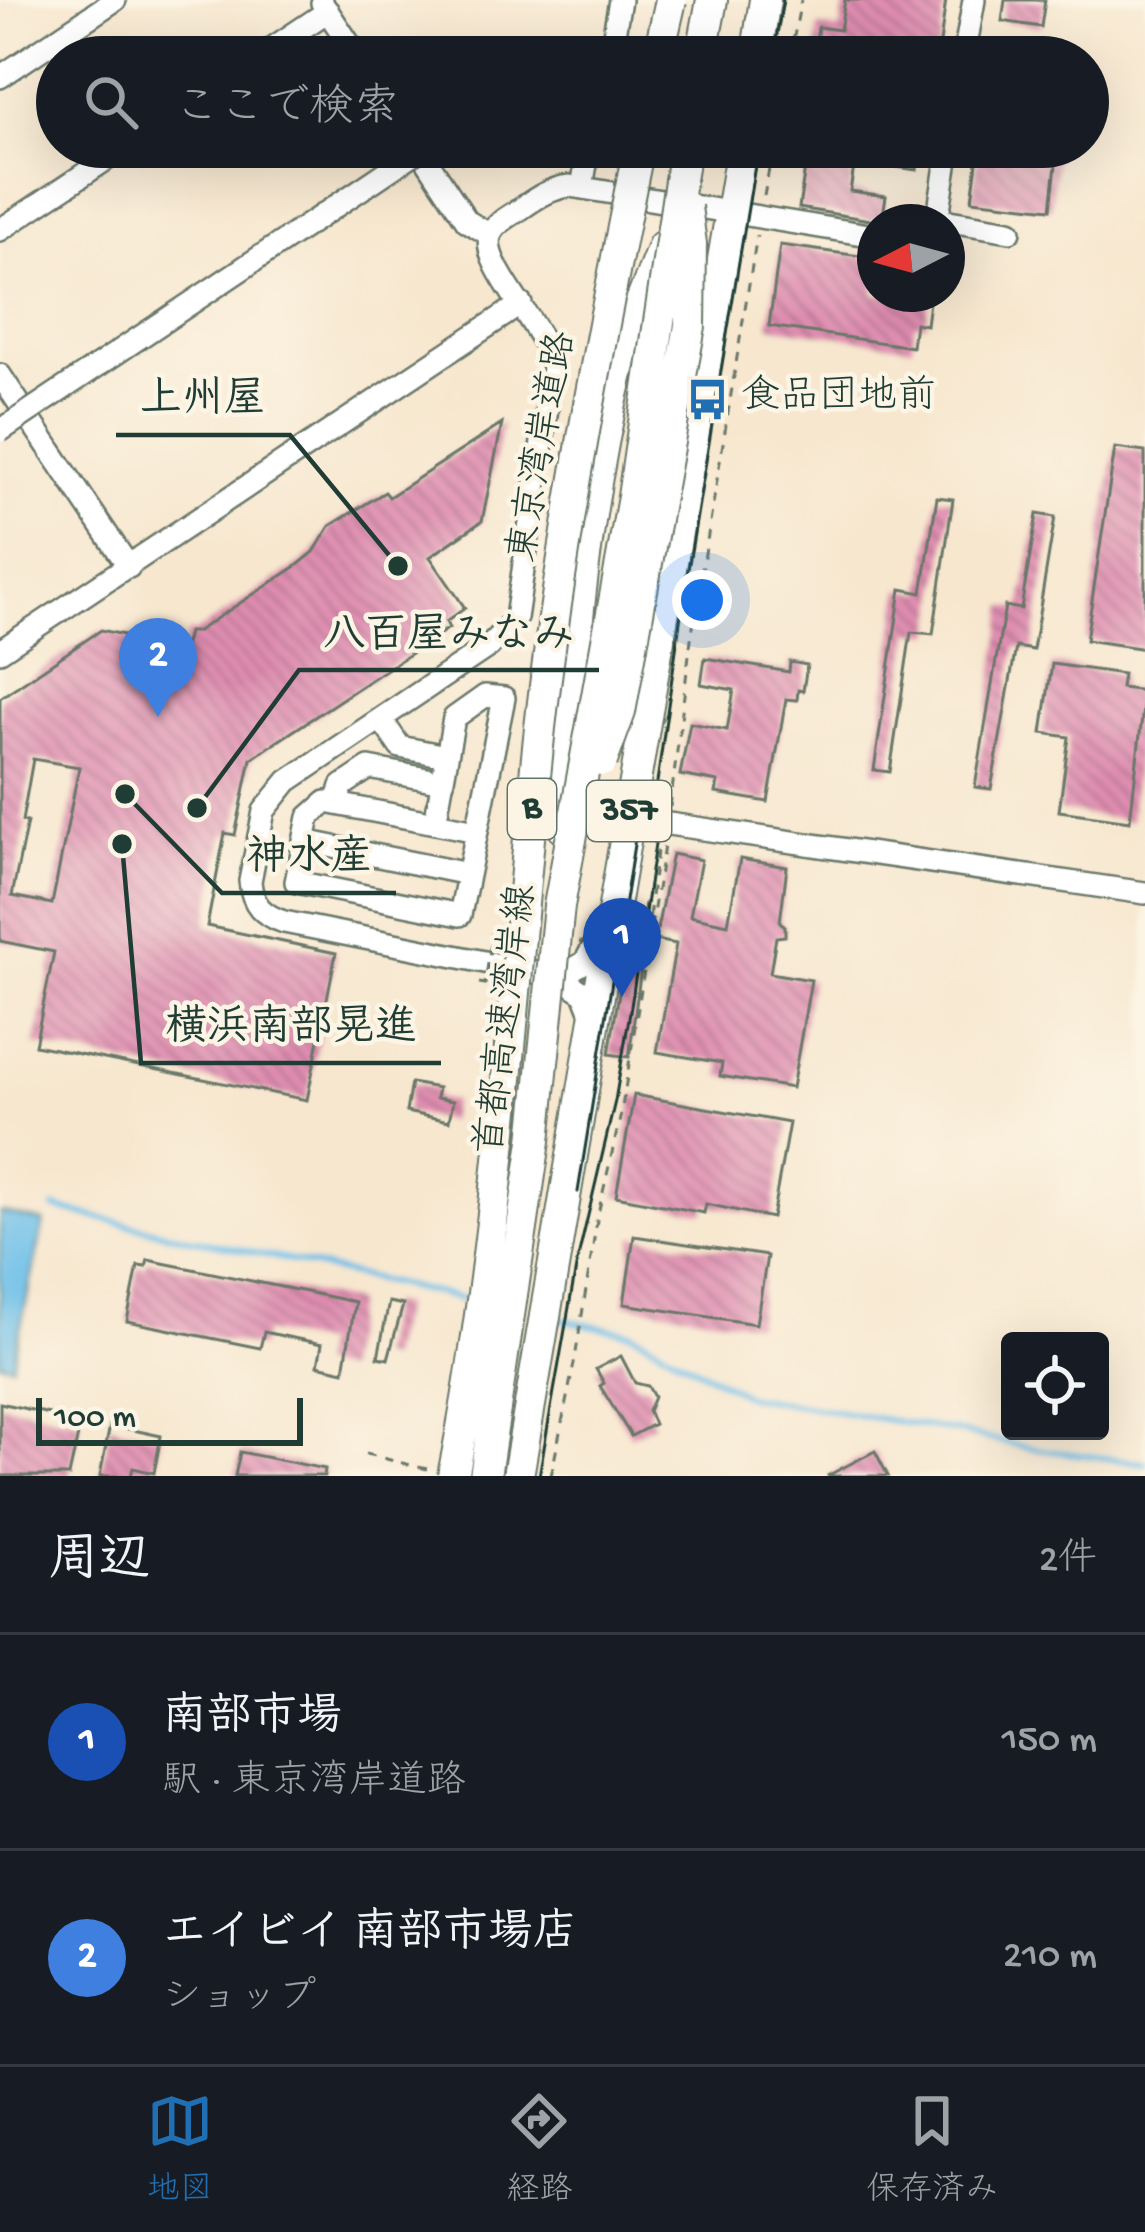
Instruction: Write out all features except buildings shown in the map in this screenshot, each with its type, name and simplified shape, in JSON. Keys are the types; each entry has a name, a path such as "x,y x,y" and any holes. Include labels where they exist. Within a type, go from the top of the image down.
{"highway":[{"path":"663,36 671,0"},
{"path":"705,36 712,0"},
{"path":"759,36 765,0"},
{"name":"東京湾岸道路","path":"450,1475 481,1264 533,785 572,506 635,168"},
{"name":"首都高速湾岸線","path":"450,1475 486,1268 541,726 570,503 635,168"},
{"path":"588,760 592,684 640,360 680,168"},
{"name":"首都高速湾岸線","path":"485,1476 535,1141 568,842 588,760 634,497 682,168"},
{"path":"588,760 622,652 674,324 685,168"},
{"name":"357","path":"518,1476 739,168"},
{"path":"568,842 620,712 660,501 690,326 692,244 684,195"},
{"path":"568,842 572,686 595,492 620,365 664,241"}],"street":[{"path":"60,36 115,0"},
{"path":"614,36 620,0"},
{"path":"968,36 974,0"},
{"path":"286,36 324,6 344,36"},
{"path":"1,75 36,52"},
{"path":"0,230 93,168"},
{"path":"0,431 390,168"},
{"path":"434,168 467,221 490,235"},
{"path":"582,187 585,168"},
{"path":"940,204 946,168"},
{"path":"595,1022 584,993 560,976 284,922 261,911 250,881 260,824 270,800 288,782 502,636 516,618 553,383 552,354 490,255 490,235 502,221 551,190 582,187 857,233"},
{"path":"965,225 1010,231"},
{"path":"0,651 521,304"},
{"path":"0,375 129,567"},
{"path":"435,823 457,715 485,696 504,698 477,832 468,874 460,915 296,882 311,814 326,802 477,832"},
{"path":"371,725 383,756 445,769"},
{"path":"337,803 342,786 369,768 445,769"},
{"path":"628,818 1145,893"},
{"path":"304,841 468,874"},
{"path":"560,976 591,955 614,907"}],"path":[{"path":"794,36 801,0"},
{"path":"651,934 646,933 657,852 663,852"},
{"path":"638,946 646,895 651,896"},
{"path":"367,1454 450,1475"}],"water":[{"path":"0,1212 44,1222 12,1365 0,1362"}],"waterway":[{"path":"54,1208 471,1301"},
{"path":"554,1318 633,1333 747,1396 1036,1449 1145,1463"}],"tram line":[{"path":"777,36 783,0"},
{"path":"539,1476 577,1262 615,1101 632,1000 684,594 755,168"},
{"path":"578,1192 643,789"}],"place":[{"name":"食品団地前","path":"707,399"},
{"name":"上州屋","path":"398,566"},
{"name":"エイビイ 南部市場店","path":"158,717"},
{"name":"神水産","path":"125,794"},
{"name":"八百屋みなみ","path":"197,808"},
{"name":"横浜南部晃進","path":"122,844"},
{"name":"南部市場","path":"622,997"}]}
